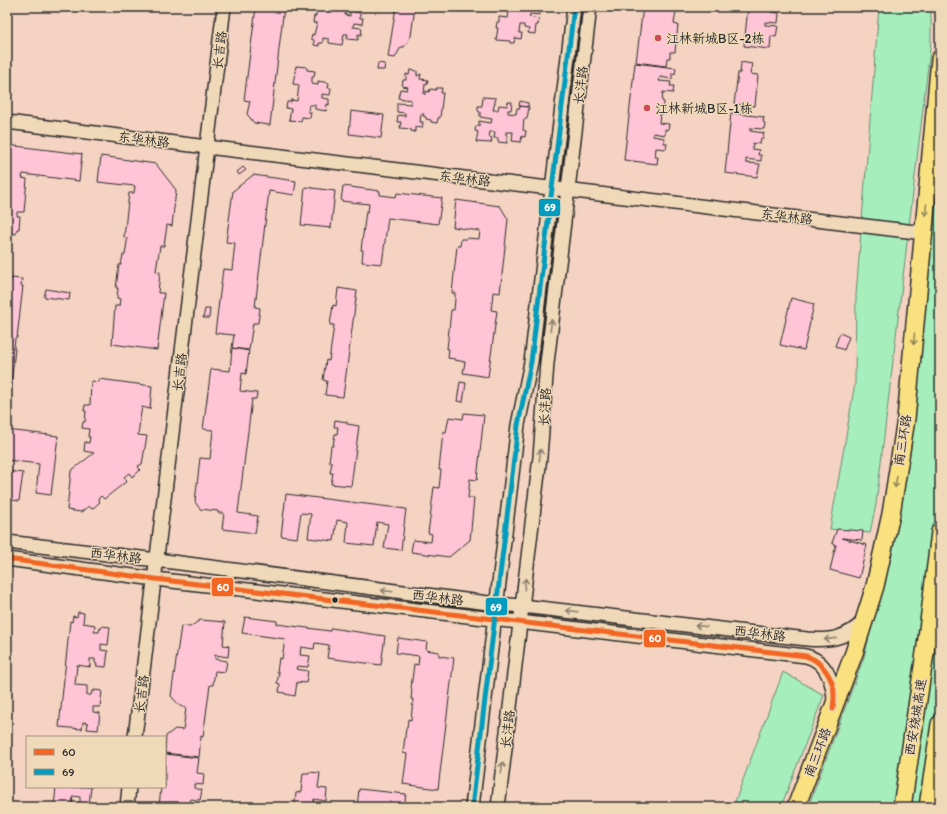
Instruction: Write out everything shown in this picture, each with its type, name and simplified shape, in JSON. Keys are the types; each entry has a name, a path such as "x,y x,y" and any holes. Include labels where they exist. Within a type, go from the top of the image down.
{"highway":[{"name":"南三环路","path":"796,807 854,653 864,622 875,586 890,514 906,419 940,59"},
{"name":"西安绕城高速","path":"902,807 926,646 940,532"},
{"path":"889,807 926,646"},
{"name":"西安绕城高速","path":"928,807 940,724"}],"street":[{"name":"长吉路","path":"135,736 224,7"},
{"name":"长沣路","path":"472,807 518,425 531,362 574,7"},
{"name":"长沣路","path":"498,807 540,457 547,363 590,7"},
{"name":"东华林路","path":"7,122 924,233"},
{"name":"西华林路","path":"7,542 496,604 817,640 830,640 843,636 856,629 864,622"},
{"name":"西华林路","path":"7,559 155,579 811,658 820,664 833,685 833,709"},
{"path":"127,807 129,788"}],"green space":[{"path":"879,7 931,7 931,41 876,504 870,533 830,529 855,383 856,295"},
{"path":"940,129 940,807 808,807 864,657 881,587"},
{"path":"783,672 824,695 781,807 733,807"}],"building":[{"path":"256,7 284,7 270,125 254,123 247,114 250,101 244,100"},
{"path":"314,7 328,7 328,10 334,10 334,7 346,8 345,15 350,16 350,11 360,13 360,18 363,18 362,24 354,23 353,27 362,28 361,35 358,34 358,40 347,39 348,34 344,34 342,45 329,43 329,39 323,38 323,43 319,43 319,46 314,45 314,40 311,39 312,34 314,35 317,23 313,23 314,16 316,16"},
{"path":"396,7 415,7 411,36 404,47 401,47 395,58 388,57"},
{"path":"501,7 537,7 537,9 540,10 540,15 530,14 529,17 539,19 538,25 536,25 535,34 528,33 529,29 524,28 524,25 520,25 519,33 522,33 521,39 515,38 514,43 510,43 510,41 496,40 498,28 496,28 497,22 499,22 499,17 508,18 509,10 500,9"},
{"name":"江林新城B区-2栋","path":"643,7 682,7 682,11 676,11 674,24 678,25 675,52 670,52 670,58 667,58 666,66 636,62"},
{"path":"748,7 771,7 771,12 779,13 778,23 765,22 765,25 778,26 776,37 771,36 770,49 744,46"},
{"path":"741,62 752,64 750,74 758,75 755,106 734,104"},
{"path":"378,63 385,64 384,70 377,70"},
{"name":"江林新城B区-1栋","path":"635,63 676,68 675,74 672,73 672,79 660,77 659,81 671,82 670,86 674,86 673,93 663,92 663,114 660,114 659,123 669,124 668,130 665,129 665,135 653,133 653,136 664,138 664,143 667,143 666,149 656,148 655,157 658,157 657,164 624,160"},
{"path":"296,66 307,67 307,70 315,71 314,77 312,77 312,84 318,85 318,81 329,83 328,88 331,88 330,95 322,94 322,98 329,99 329,105 327,104 326,111 315,109 315,105 309,105 308,112 311,112 310,118 302,117 301,121 289,120 291,109 286,108 287,102 291,102 291,100 297,101 299,85 293,84"},
{"path":"410,70 417,71 417,76 421,74 420,79 428,80 427,85 425,84 424,94 426,94 426,91 429,92 430,89 436,90 436,88 442,88 441,93 443,93 440,118 438,118 437,123 431,122 431,120 426,119 426,117 423,116 424,114 421,114 420,122 423,122 422,128 415,127 415,132 411,131 411,129 400,128 401,122 397,122 398,115 405,116 405,113 397,112 397,103 411,104 411,100 398,98 400,89 407,90 408,87 402,86 403,80 406,80 406,74 409,75"},
{"path":"483,97 496,98 493,110 498,110 499,105 507,106 508,102 512,102 511,110 508,110 508,113 516,114 517,108 520,108 520,106 529,107 527,119 524,119 523,130 526,131 525,137 522,136 521,142 512,141 513,132 506,132 506,135 508,135 507,143 498,142 498,138 494,138 495,132 490,132 489,137 492,138 491,143 476,142 478,132 475,131 476,126 479,126 479,121 491,123 492,119 480,117 478,106 482,106"},
{"path":"520,101 528,103 528,107 519,106"},
{"path":"351,111 384,115 381,138 349,134"},
{"path":"731,113 764,117 764,129 750,128 750,131 764,133 760,144 753,143 752,149 759,150 758,155 761,155 761,161 746,159 746,163 760,164 757,177 725,173"},
{"path":"7,145 82,154 79,181 23,174 22,178 27,179 24,212 17,212 17,216 20,216 19,229 17,229 16,234 7,233"},
{"path":"101,156 156,164 176,190 172,226 167,225 164,246 160,246 156,271 160,272 158,293 164,293 157,350 112,344 115,306 119,306 120,299 117,298 118,288 116,288 119,265 121,265 123,255 125,255 127,242 127,238 124,237 129,193 134,193 135,186 98,182"},
{"path":"243,167 246,170 239,175 237,172"},
{"path":"253,175 296,181 294,195 269,191 255,307 260,308 258,323 253,323 249,350 232,348 234,335 215,333 223,269 232,270 235,243 226,242 233,191"},
{"path":"343,186 380,191 380,195 396,197 397,193 442,198 438,224 388,218 382,264 362,262 363,250 361,250 366,211 368,212 369,204 341,201"},
{"path":"305,187 335,191 331,228 301,225"},
{"path":"456,200 500,206 508,219 500,293 493,292 491,310 497,311 488,377 463,373 465,362 448,358 449,349 447,349 451,310 454,310 455,299 455,293 452,293 457,246 460,246 461,239 479,239 480,231 453,227"},
{"path":"11,278 22,279 21,286 23,286 17,338 15,338 9,402 7,402 7,280 11,280"},
{"path":"338,288 357,291 343,397 325,395 327,381 323,380 326,360 329,361 334,325 330,325 333,305 336,306"},
{"path":"46,289 70,293 69,300 44,297"},
{"path":"791,298 814,304 804,350 780,345"},
{"path":"205,309 210,309 209,318 203,318"},
{"path":"840,333 849,337 844,350 835,346"},
{"path":"232,348 249,351 246,374 242,373 240,391 257,393 256,399 252,399 238,512 258,516 255,533 222,529 224,513 200,509 195,502 200,458 210,459 213,430 203,429 211,369 230,371"},
{"path":"99,379 152,386 150,409 142,407 138,435 147,436 142,464 138,466 140,470 137,473 132,477 129,473 124,477 127,481 104,499 101,496 98,499 100,502 92,509 89,506 81,512 67,510 71,471 94,453 84,451 85,442 89,443 90,437 88,437 89,429 82,428 83,422 85,422 85,405 90,405 91,381 99,382"},
{"path":"460,382 466,383 463,402 457,401"},
{"path":"464,413 484,415 477,480 470,479 468,498 474,498 470,540 449,557 411,552 413,540 431,542 432,534 428,533 434,487 439,488 441,470 439,470 443,432 446,432 449,417 463,419"},
{"path":"335,420 359,426 351,486 331,484 333,473 330,473 332,462 329,462 331,446 333,446 338,427 334,427"},
{"path":"7,430 58,436 51,495 36,493 39,464 7,460"},
{"path":"7,471 23,473 19,501 7,499"},
{"path":"286,494 406,509 401,550 384,548 388,524 377,522 374,546 346,543 348,522 337,520 334,541 308,538 311,514 301,513 297,538 281,536"},
{"path":"837,529 863,531 862,540 842,538 867,545 859,578 830,570 836,545 832,543"},
{"path":"78,612 84,613 83,623 95,625 94,632 99,632 102,626 110,627 108,645 101,644 101,650 108,651 106,667 96,666 97,664 95,663 95,659 90,659 90,667 77,665 75,685 87,686 87,695 91,695 92,691 94,692 94,690 102,691 100,707 93,707 93,712 100,713 98,730 87,729 88,723 83,722 82,729 59,727 70,621 72,622 73,616 77,617"},
{"path":"245,617 277,621 277,624 330,631 331,628 385,636 381,665 327,658 329,645 315,643 314,649 301,647 300,655 310,656 308,667 297,666 296,669 308,671 306,683 297,682 295,696 279,692 280,684 277,683 279,672 277,672 279,658 282,659 285,639 242,633"},
{"path":"200,620 225,622 223,645 229,646 228,657 215,655 215,659 227,661 225,672 215,671 213,685 210,685 199,757 166,753 166,736 175,729 183,730 186,708 180,706 171,696 181,626 190,627"},
{"path":"398,638 427,642 426,650 439,652 439,656 454,658 438,789 403,784 407,754 403,753 408,719 411,720 413,699 411,699 411,688 414,664 418,665 419,656 396,653"},
{"path":"166,754 199,758 197,773 204,774 203,785 194,784 194,788 202,790 200,800 190,799 189,802 194,803 193,807 159,807 161,788 166,788"},
{"path":"303,773 320,773 318,788 327,789 326,801 314,799 313,804 326,805 326,807 299,807 295,803 296,793 301,792"},
{"path":"56,788 91,788 89,805 80,803 80,797 73,796 72,807 54,807"},
{"path":"359,789 406,794 404,807 357,807"}],"transit line":[{"name":"69","path":"472,807 518,425 531,362 574,7"},
{"name":"60","path":"7,559 155,579 806,656 815,660 823,667 829,676 834,691 833,709"}],"place":[{"name":"江林新城B区-2栋","path":"658,38"},
{"name":"江林新城B区-1栋","path":"647,108"}]}
